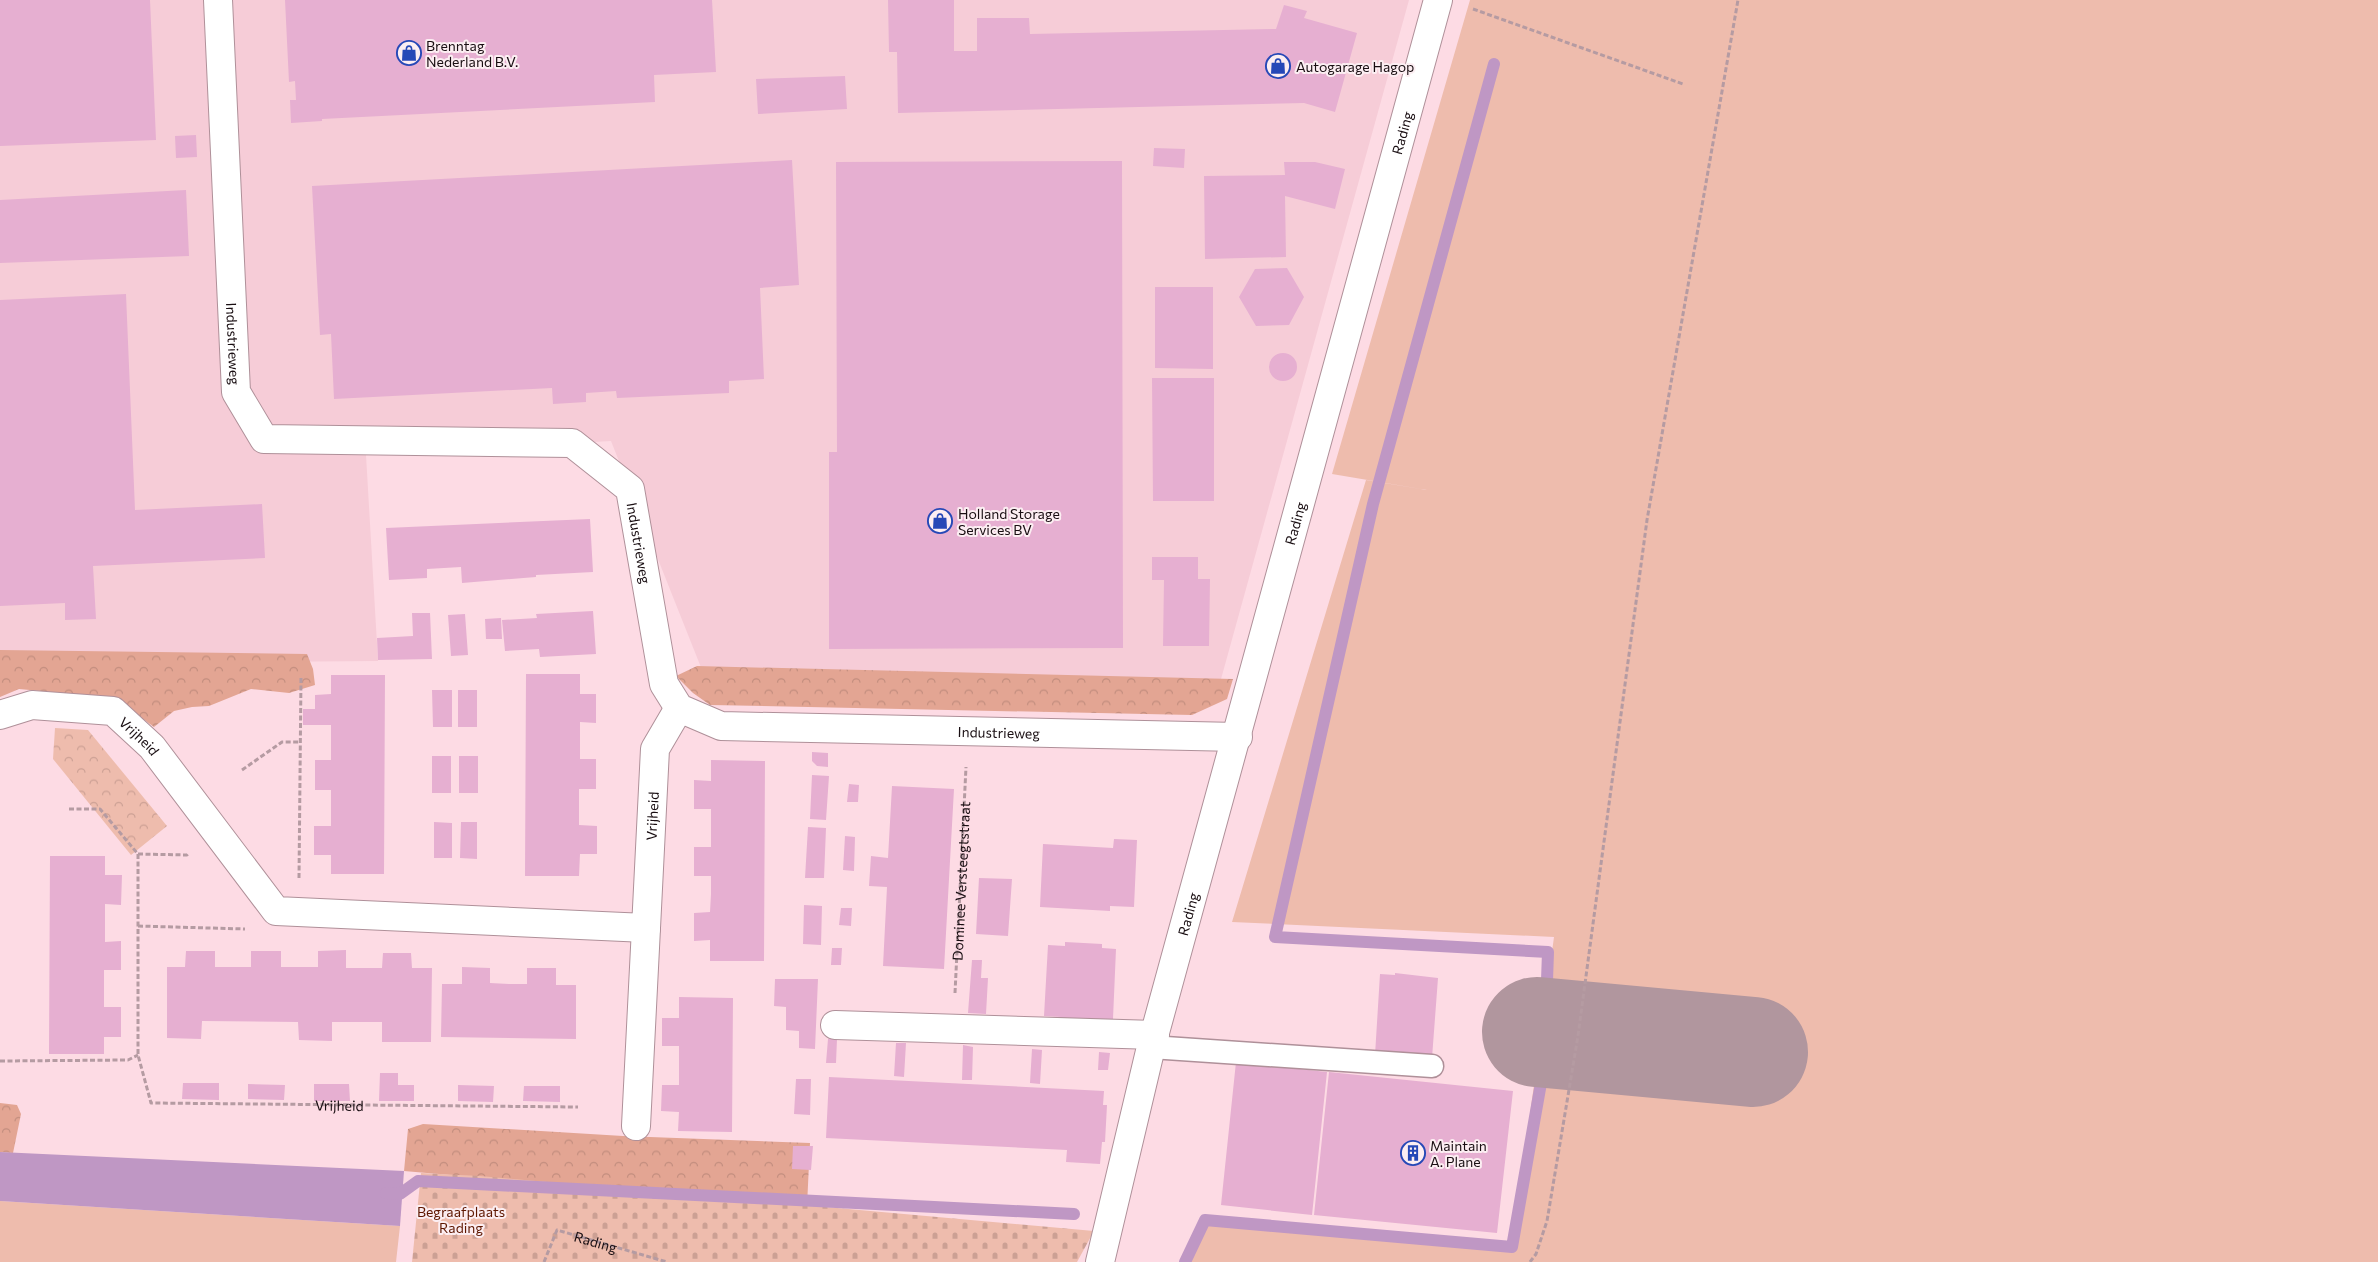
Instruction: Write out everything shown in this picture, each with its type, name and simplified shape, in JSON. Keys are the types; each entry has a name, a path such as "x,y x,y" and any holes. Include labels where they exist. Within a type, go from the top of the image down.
{"street":[{"name":"Industrieweg","path":"218,0 236,392 264,439 572,443 630,489 664,684 679,708 721,726 1238,737"},
{"name":"Rading","path":"1100,1262 1153,1041 1238,737 1438,0"},
{"name":"Vrijheid","path":"0,715 32,705 113,711 152,747 215,832 288,912"},
{"name":"Vrijheid","path":"636,1126 655,748 679,708"},
{"path":"288,912 646,928"},
{"path":"834,1025 954,1029 1153,1041"}],"lane":[{"path":"1153,1041 1432,1066"}],"path":[{"path":"1530,1262 1536,1254 1547,1221 1578,1036 1647,520 1738,0"},
{"path":"1467,7 1683,84"},
{"path":"138,926 266,929 288,912 300,742 301,676"},
{"name":"Dominee Versteegtstraat","path":"954,1029 968,732"},
{"path":"242,770 282,742 300,742"},
{"path":"69,809 100,808 138,854 187,855 215,832"},
{"name":"Vrijheid","path":"138,854 138,1055 151,1103 578,1107"},
{"path":"0,1062 128,1060 138,1055"},
{"name":"Rading","path":"544,1262 557,1230 667,1262"}],"shaded area":[{"path":"0,0 1409,0 1218,690 706,680 611,441 366,455 378,661 0,664"},
{"path":"0,1152 404,1171 400,1226 0,1201"}],"green space":[{"path":"1470,0 2378,0 2378,1262 1184,1262 1202,1223 1512,1247 1554,937 1232,922 1366,480 1427,490 1332,474"},
{"path":"0,650 307,654 313,669 315,685 289,693 251,689 209,706 174,711 154,727 131,710 95,696 19,689 0,697"},
{"path":"697,666 1233,679 1227,699 1192,715 710,705 693,693 676,676"},
{"path":"55,728 88,730 167,826 131,855 53,759"},
{"path":"0,1103 17,1105 21,1114 13,1153 0,1152"},
{"path":"423,1124 623,1136 810,1143 807,1206 404,1171 408,1129"},
{"name":"Begraafplaats Rading","path":"421,1173 480,1176 1094,1231 1077,1262 412,1262"},
{"path":"0,1201 400,1226 396,1262 0,1262"}],"building":[{"path":"0,0 150,0 156,140 0,146"},
{"path":"285,0 712,0 716,72 654,75 655,102 322,119 322,121 291,123 290,100 296,100 295,81 289,82"},
{"path":"888,0 954,0 954,51 977,51 977,18 1029,18 1030,34 1276,29 1284,5 1307,11 1304,18 1357,33 1335,112 1304,103 898,113 897,52 889,52"},
{"path":"845,76 847,109 758,114 756,79"},
{"path":"196,135 197,157 176,158 175,136"},
{"path":"1154,148 1185,149 1184,168 1153,166"},
{"path":"792,160 799,285 760,288 764,379 729,381 729,393 617,398 616,391 586,393 586,402 553,404 552,388 334,399 331,334 320,335 312,186"},
{"path":"1122,161 1123,648 829,649 829,452 837,452 836,162"},
{"path":"1284,162 1315,162 1345,169 1335,209 1285,196 1286,257 1205,259 1204,176 1285,175"},
{"path":"186,190 189,256 0,263 0,200"},
{"path":"1287,268 1304,297 1289,325 1256,326 1239,297 1255,269"},
{"path":"1155,287 1213,287 1213,369 1155,368"},
{"path":"126,294 135,510 262,504 265,558 93,566 96,619 65,620 65,603 0,606 0,300"},
{"path":"1283,353 1293,357 1297,367 1293,377 1283,381 1273,377 1269,367 1273,357"},
{"path":"1152,378 1214,378 1214,501 1153,501"},
{"path":"590,519 593,572 536,575 536,577 462,583 461,567 427,569 427,578 389,580 386,528"},
{"path":"1152,557 1198,557 1198,579 1210,579 1209,646 1163,646 1164,580 1152,580"},
{"path":"593,611 596,654 540,657 539,649 505,651 502,620 537,618 536,614"},
{"path":"412,613 430,613 432,659 378,660 377,638 413,636"},
{"path":"465,614 468,655 451,656 448,615"},
{"path":"501,618 502,639 486,639 485,619"},
{"path":"526,674 580,674 580,694 596,694 596,723 580,722 580,759 596,759 596,789 579,789 579,825 597,826 597,854 580,854 579,876 525,876"},
{"path":"331,675 385,675 384,874 331,874 331,855 314,855 314,826 331,826 331,790 315,790 315,760 331,760 331,725 303,725 303,709 315,709 315,695 331,694"},
{"path":"432,690 452,690 452,727 433,727"},
{"path":"458,690 477,690 477,727 458,727"},
{"path":"812,752 828,753 828,767 817,766 812,761"},
{"path":"432,756 451,756 451,793 432,793"},
{"path":"459,756 478,756 478,793 459,793"},
{"path":"711,760 765,761 764,961 710,961 710,940 694,941 694,913 710,912 711,876 694,876 694,847 711,847 711,809 694,809 694,780 711,781"},
{"path":"812,775 829,776 826,820 810,819"},
{"path":"849,784 859,785 858,802 847,802"},
{"path":"892,786 954,789 944,969 883,966 887,887 869,886 871,856 888,858"},
{"path":"434,822 452,823 452,858 434,858"},
{"path":"461,822 477,822 477,859 460,858"},
{"path":"808,827 826,828 824,878 805,878"},
{"path":"845,836 855,837 854,871 843,870"},
{"path":"1114,839 1137,840 1134,907 1110,906 1110,911 1040,907 1043,844 1113,848"},
{"path":"50,856 105,856 105,875 122,875 121,905 105,904 105,942 121,941 121,970 104,970 104,1007 121,1007 121,1037 104,1037 104,1054 49,1054"},
{"path":"979,878 1012,879 1008,936 976,934"},
{"path":"804,905 822,906 821,945 803,944"},
{"path":"841,908 852,908 851,926 839,925"},
{"path":"1065,942 1102,944 1102,948 1116,949 1113,1019 1098,1019 1098,1022 1061,1020 1061,1017 1044,1016 1048,945 1065,946"},
{"path":"832,948 842,948 841,965 831,965"},
{"path":"346,950 346,968 382,968 383,953 411,953 412,968 432,968 431,1042 382,1042 382,1022 332,1022 332,1041 299,1040 298,1022 202,1021 201,1039 167,1038 167,967 185,967 186,951 215,951 215,967 251,967 251,951 281,951 281,967 318,967 318,951"},
{"path":"972,960 982,960 981,978 988,978 986,1014 968,1013"},
{"path":"462,967 490,968 490,983 509,984 527,984 527,968 556,968 556,985 576,985 576,1039 441,1037 442,984 462,984"},
{"path":"1395,973 1438,978 1432,1058 1375,1055 1380,974 1395,975"},
{"path":"775,979 818,979 815,1049 799,1048 799,1031 786,1030 786,1007 774,1006"},
{"path":"679,997 733,998 732,1132 678,1131 679,1112 661,1111 662,1085 679,1085 679,1046 662,1046 662,1018 679,1018"},
{"path":"828,1039 837,1039 836,1063 826,1063"},
{"path":"896,1043 906,1043 904,1077 894,1076"},
{"path":"963,1045 973,1047 972,1080 962,1080"},
{"path":"1032,1049 1042,1050 1040,1084 1030,1083"},
{"path":"1099,1052 1110,1053 1108,1070 1098,1070"},
{"path":"1236,1062 1327,1072 1312,1215 1221,1205"},
{"name":"Maintain A. Plane","path":"1329,1072 1513,1091 1497,1233 1314,1215"},
{"path":"380,1073 398,1073 398,1085 414,1085 414,1101 379,1101"},
{"path":"829,1077 1104,1091 1103,1105 1107,1105 1105,1142 1102,1142 1100,1164 1066,1162 1067,1150 826,1138"},
{"path":"796,1079 811,1079 810,1115 794,1114"},
{"path":"183,1083 219,1083 219,1100 182,1099"},
{"path":"248,1084 285,1085 284,1100 248,1099"},
{"path":"314,1084 349,1084 350,1101 314,1101"},
{"path":"458,1085 494,1086 493,1102 458,1101"},
{"path":"524,1086 560,1086 560,1102 523,1101"},
{"path":"793,1146 813,1146 811,1170 792,1169"}],"waterway":[{"path":"1185,1262 1205,1220 1512,1247 1544,1066 1548,952 1275,937 1373,504 1494,64"},
{"path":"386,1193 400,1194 418,1181 1074,1214"}],"taxiway":[{"path":"1537,1032 1753,1052"}],"place":[{"name":"Brenntag Nederland B.V.","path":"409,53"},
{"name":"Autogarage Hagop","path":"1278,66"},
{"name":"Holland Storage Services BV","path":"940,521"},
{"name":"Maintain A. Plane","path":"1413,1153"}]}
